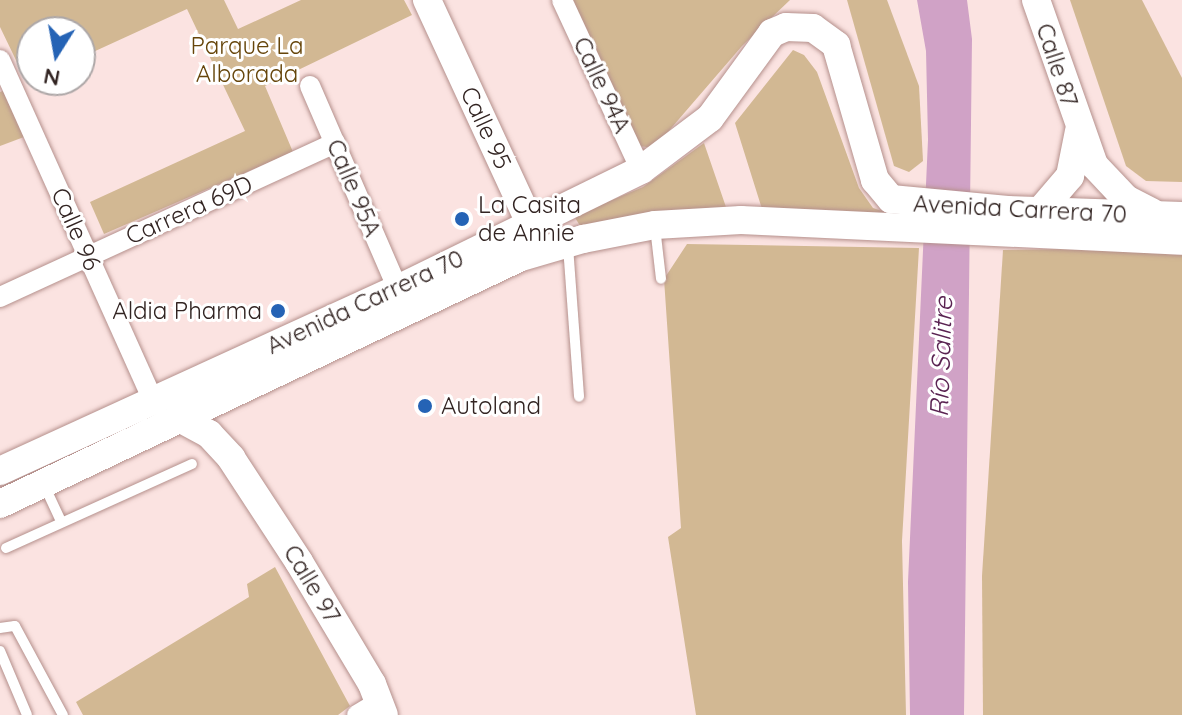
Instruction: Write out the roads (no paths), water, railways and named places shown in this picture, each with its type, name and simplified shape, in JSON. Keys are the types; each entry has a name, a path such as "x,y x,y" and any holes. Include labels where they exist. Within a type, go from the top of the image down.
{"street":[{"name":"Calle 95","path":"427,0 531,225"},
{"name":"Calle 94A","path":"562,0 641,170"},
{"name":"Calle 87","path":"1036,0 1079,130 1094,165 1126,199 1171,215"},
{"name":"Avenida Carrera 70","path":"0,471 398,289 641,170 710,118 772,33 798,26 823,33 836,45 881,190 914,216"},
{"name":"Calle 96","path":"0,60 152,399"},
{"name":"Calle 95A","path":"310,86 398,289"},
{"name":"Calle 87","path":"1019,221 1070,176 1079,130"},
{"name":"Carrera 69D","path":"0,297 335,143"},
{"path":"1019,221 1050,226 1072,212 1090,186 1094,165"},
{"name":"Avenida Carrera 70","path":"1072,212 1171,215"},
{"name":"Avenida Carrera 70","path":"0,504 521,257 568,244 655,225 914,216 1019,221 1182,241"},
{"path":"521,257 531,225"},
{"name":"Calle 97","path":"231,458 226,426 234,395"},
{"name":"Calle 97","path":"181,419 209,434 231,458 299,562 373,711"}],"lane":[{"path":"655,225 661,279"},
{"path":"568,244 579,397"},
{"path":"6,548 192,464"},
{"path":"43,483 61,522"},
{"path":"0,628 15,626 63,715"},
{"path":"0,651 27,715"}],"water":[{"name":"Río Salitre","path":"917,0 967,0 972,39 964,715 910,715 908,582 928,140 926,51"}],"place":[{"name":"La Casita de Annie","path":"462,219"},
{"name":"Aldia Pharma","path":"278,311"},
{"name":"Autoland","path":"425,406"}],"park label":[{"name":"Parque La Alborada","path":"247,60"}]}
